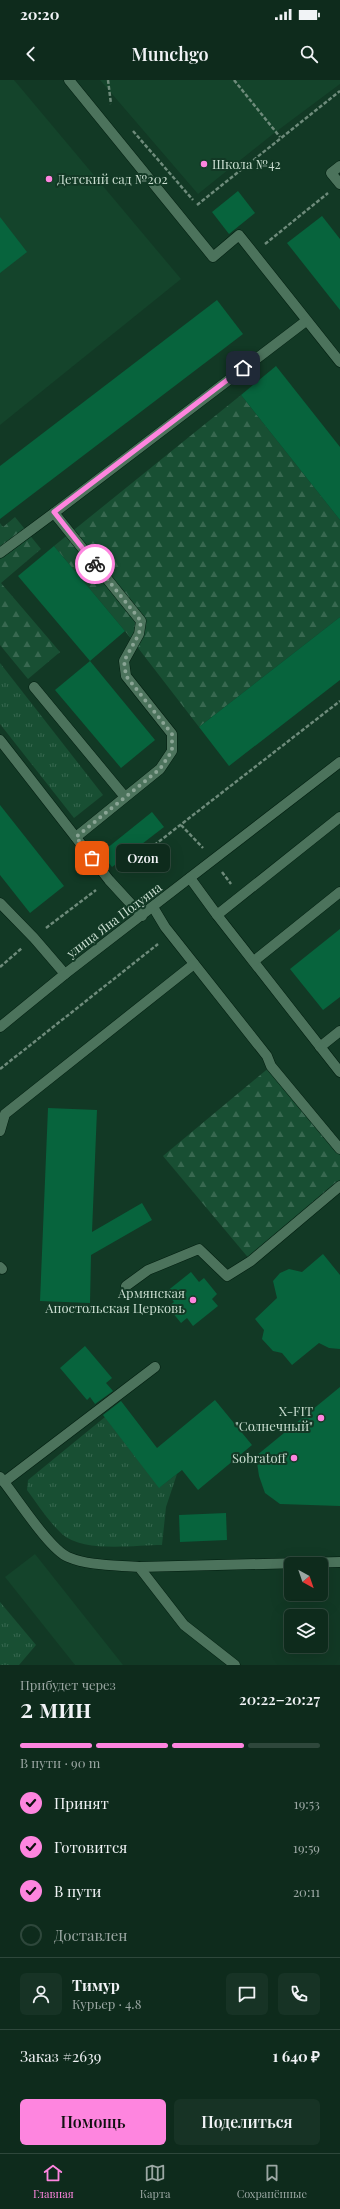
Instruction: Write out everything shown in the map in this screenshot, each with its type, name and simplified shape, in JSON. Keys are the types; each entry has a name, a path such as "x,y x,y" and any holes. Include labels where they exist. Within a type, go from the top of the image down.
{"street":[{"path":"69,80 213,257 239,234 340,362"},
{"path":"340,166 331,173 340,184"},
{"path":"0,553 306,320"},
{"path":"54,512 141,621 139,634 124,661 126,676 172,734 172,751 160,769 76,837"},
{"path":"34,687 125,797"},
{"path":"0,740 109,880 142,916"},
{"name":"улица Яна Полуяна","path":"0,1027 65,974 340,762"},
{"path":"216,915 340,817"},
{"path":"190,878 216,915 254,961 340,1072"},
{"path":"254,961 340,892"},
{"path":"0,903 34,938 65,974"},
{"path":"153,907 170,934 267,1056 271,1066 340,1149"},
{"path":"0,1131 5,1114 194,964"},
{"path":"320,1047 340,1031"},
{"path":"126,1286 148,1270 199,1249 227,1276 251,1261 340,1186"},
{"path":"154,1367 2,1480 44,1535 67,1557 96,1563 138,1567 340,1562"},
{"path":"138,1567 184,1625 235,1665"}],"path":[{"path":"108,80 111,104"},
{"path":"234,80 280,137"},
{"path":"196,205 340,91"},
{"path":"106,98 116,110"},
{"path":"131,128 193,200"},
{"path":"254,253 340,184"},
{"path":"0,968 34,938 340,701"},
{"path":"0,1069 170,934"}],"shaded area":[{"name":"Детский сад №202","path":"0,80 14,80 181,279 0,425"},
{"name":"Школа №42","path":"100,80 340,80 340,84 273,134 198,194"},
{"path":"35,1554 123,1665 75,1665 5,1577"}],"green space":[{"path":"241,395 340,520 340,617 199,727 125,631 54,546"},
{"path":"15,517 41,549 1,583 60,652 28,679 0,645 0,523 3,527"},
{"path":"0,663 103,795 74,818 0,724"},
{"path":"271,1066 340,1149 340,1186 251,1261 163,1156"},
{"path":"105,1417 160,1487 177,1474 166,1507 162,1545 109,1547 83,1544 71,1540 62,1534 52,1524 27,1490 28,1480"},
{"path":"0,1602 36,1645 19,1665 0,1665"}],"building":[{"path":"238,191 255,213 229,234 212,212"},
{"path":"322,216 340,239 340,310 287,243"},
{"path":"0,217 27,252 0,273"},
{"path":"217,300 243,334 0,519 0,466"},
{"path":"276,366 340,447 340,520 241,395"},
{"path":"54,546 125,631 90,661 18,576"},
{"path":"340,617 340,680 229,766 199,727"},
{"path":"90,661 155,740 121,768 55,690"},
{"path":"0,805 64,886 30,913 0,875"},
{"path":"152,812 164,827 112,867 101,853"},
{"path":"340,929 340,997 323,1010 290,969"},
{"path":"48,1108 97,1110 92,1232 142,1203 152,1220 91,1255 90,1303 40,1301"},
{"path":"323,1254 340,1275 340,1349 329,1348 319,1343 292,1365 282,1353 273,1351 262,1339 264,1330 255,1319 277,1298 273,1281 280,1273 289,1269 302,1272"},
{"name":"Армянская Апостольская Церковь","path":"191,1272 199,1282 204,1278 217,1294 212,1299 218,1306 193,1326 187,1318 181,1323 168,1307 174,1302 166,1292"},
{"path":"85,1346 112,1378 106,1383 113,1391 95,1404 90,1397 87,1400 60,1368"},
{"name":"X-FIT \"Солнечный\"","path":"340,1387 340,1506 280,1504 265,1493 259,1476 256,1456"},
{"path":"215,1400 252,1445 198,1490 182,1470 159,1488 103,1415 121,1401 157,1448"},
{"path":"226,1513 227,1540 180,1542 179,1515"}],"way so far":[{"path":"92,858 76,837 160,769 172,751 172,734 126,676 124,661 139,634 141,621 95,564"}],"place":[{"name":"Школа №42","path":"204,164"},
{"name":"Детский сад №202","path":"49,179"},
{"name":"Ozon","path":"92,858"},
{"name":"Армянская Апостольская Церковь","path":"193,1300"},
{"name":"X-FIT \"Солнечный\"","path":"321,1418"},
{"name":"Sobratoff","path":"294,1458"}],"route":[{"path":"95,564 54,512 243,368"}]}
